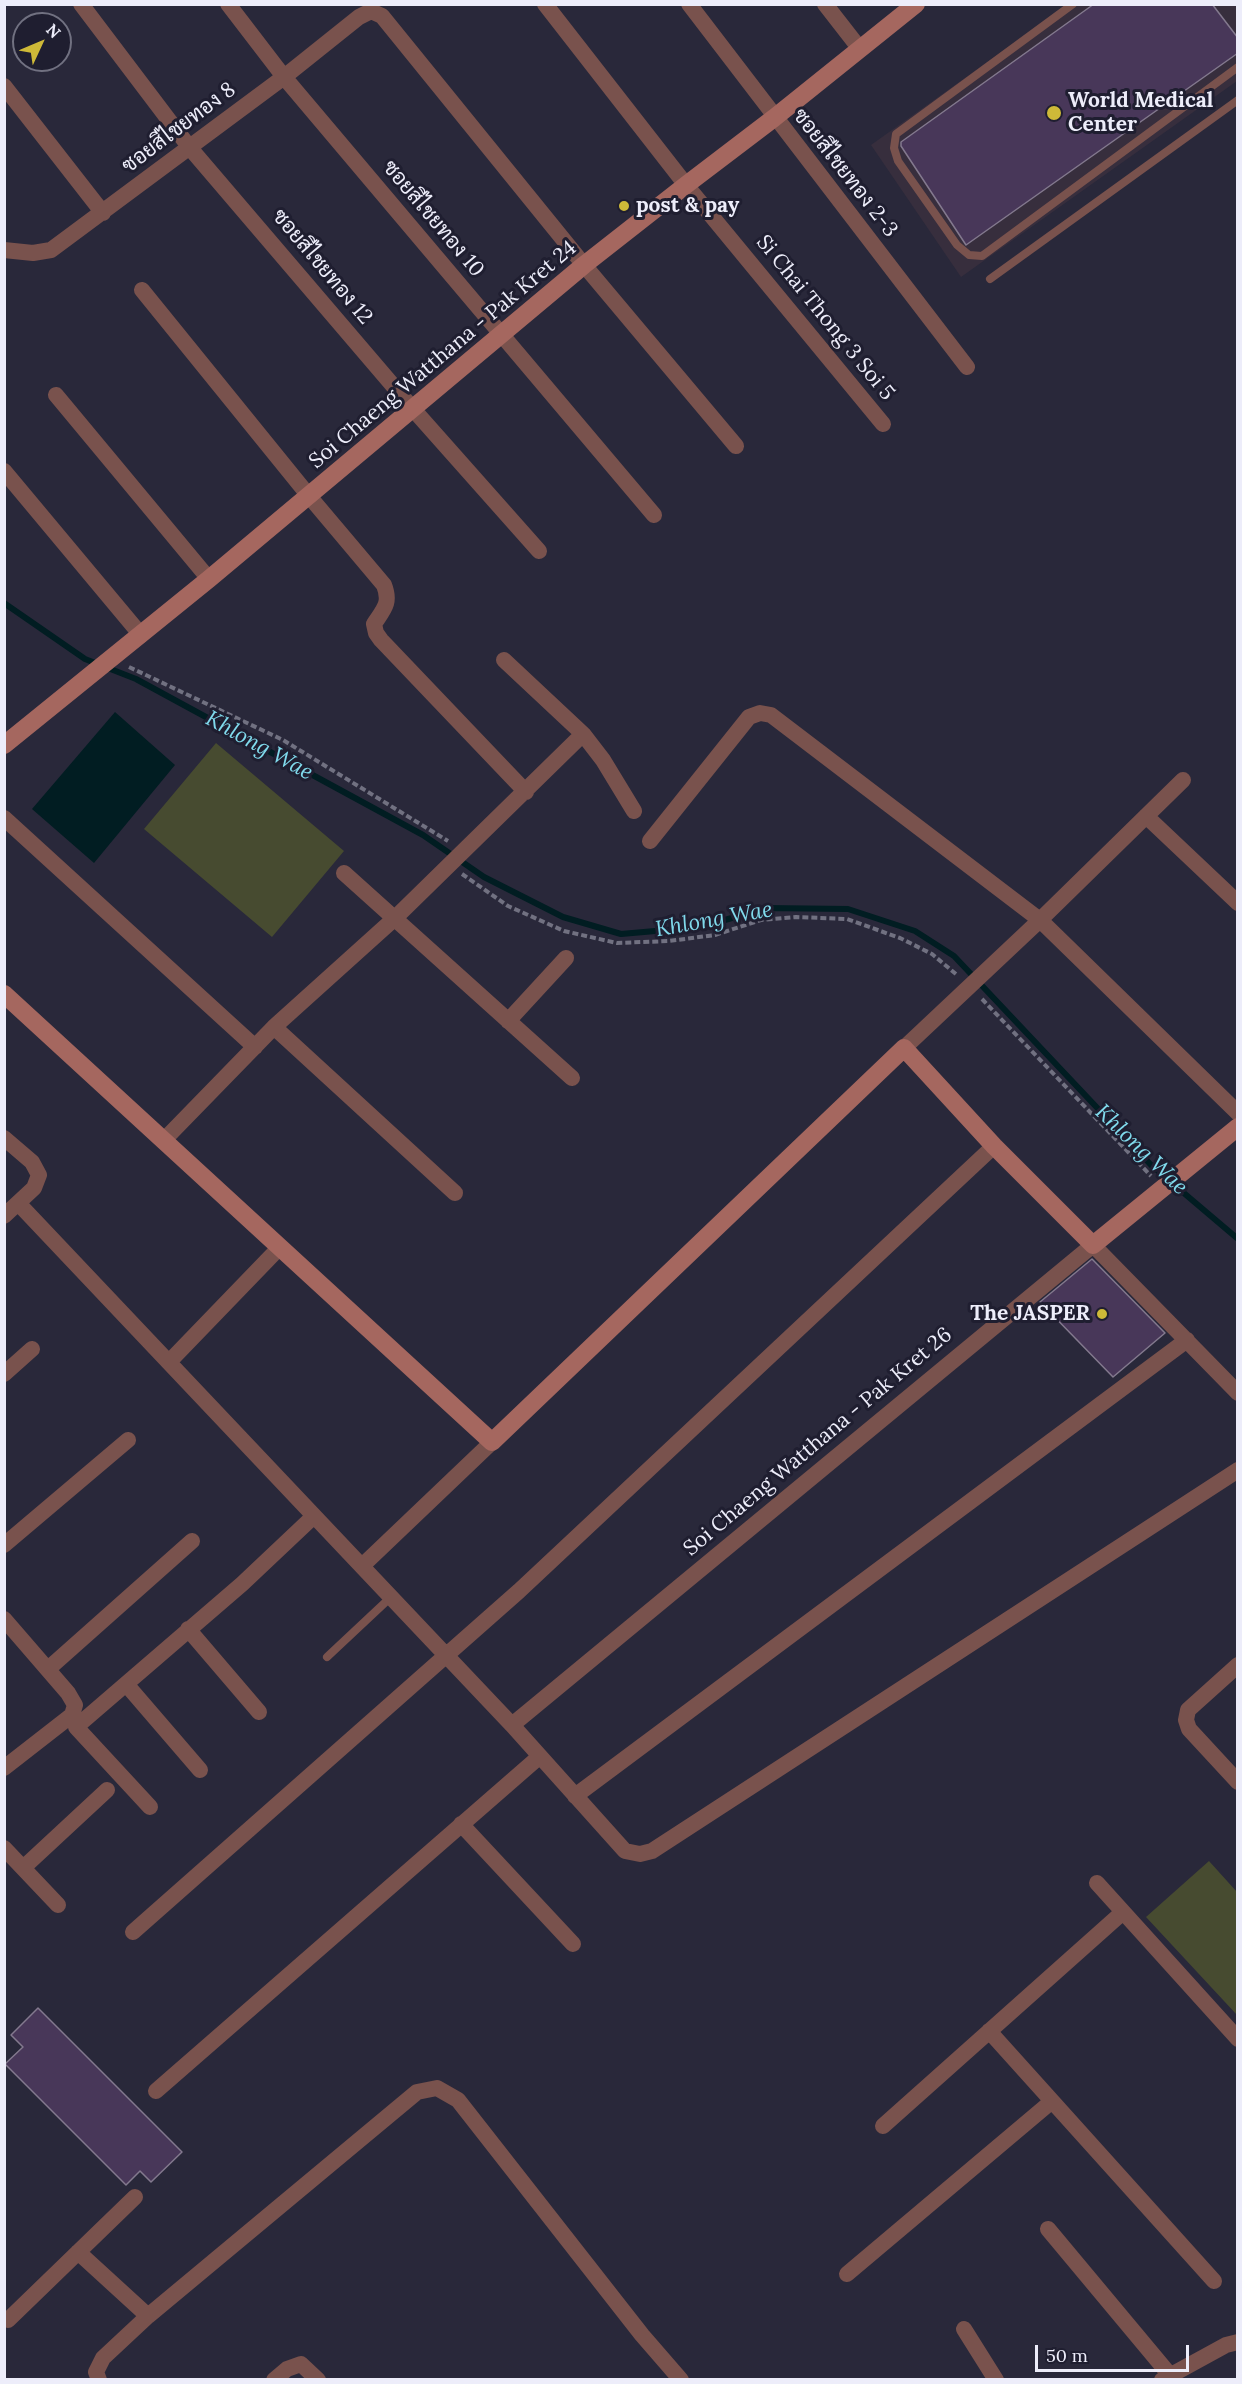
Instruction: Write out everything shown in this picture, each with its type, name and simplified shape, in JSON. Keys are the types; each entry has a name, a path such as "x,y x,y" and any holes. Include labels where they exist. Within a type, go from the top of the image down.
{"street":[{"name":"ซอยสีไชยทอง 12","path":"81,4 190,148 413,409 539,551"},
{"name":"ซอยสีไชยทอง 10","path":"228,4 284,77 654,515"},
{"name":"Si Chai Thong 3 Soi 5","path":"545,4 686,184 883,424"},
{"name":"ซอยสีไชยทอง 2-3","path":"689,4 774,118 967,367"},
{"path":"825,4 860,49"},
{"name":"Soi Chaeng Watthana - Pak Kret 24","path":"4,745 209,579 585,265 916,4"},
{"name":"ซอยสีไชยทอง 8","path":"4,250 33,253 51,250 284,77 359,17 371,11 382,16 585,265"},
{"path":"4,86 103,213"},
{"path":"585,265 736,446"},
{"path":"142,290 384,585 389,597 374,624 381,640 526,792"},
{"path":"56,395 209,579"},
{"path":"4,471 141,635"},
{"path":"504,660 584,734 634,811"},
{"path":"650,841 749,717 760,713 771,715 1040,920 1238,1113"},
{"path":"164,1140 274,1027 395,918 584,734"},
{"path":"362,1566 1040,920 1183,780"},
{"path":"1146,816 1238,903"},
{"path":"4,818 255,1047"},
{"path":"344,873 572,1078"},
{"path":"508,1021 566,958"},
{"path":"4,994 492,1442"},
{"path":"274,1027 455,1193"},
{"path":"904,1048 994,1146 1238,1393"},
{"name":"Soi Chaeng Watthana - Pak Kret 26","path":"512,1725 1238,1127"},
{"path":"4,1138 32,1162 39,1175 34,1188 4,1216"},
{"path":"133,1932 519,1591 994,1146"},
{"path":"18,1203 512,1725 625,1851 640,1854 652,1851 1238,1470"},
{"path":"169,1362 280,1247"},
{"path":"575,1796 1187,1340"},
{"path":"4,1374 32,1349"},
{"path":"4,1545 128,1440"},
{"path":"150,1807 76,1727 250,1577 314,1516"},
{"path":"48,1670 192,1541"},
{"path":"4,1619 68,1693 75,1705 72,1715 4,1768"},
{"path":"188,1629 259,1712"},
{"path":"1238,1665 1188,1710 1186,1720 1189,1729 1238,1782"},
{"path":"126,1684 200,1770"},
{"path":"156,2091 539,1756"},
{"path":"23,1868 107,1790"},
{"path":"462,1824 573,1944"},
{"path":"4,1848 58,1905"},
{"path":"1097,1883 1238,2039"},
{"path":"883,2126 1123,1912"},
{"path":"989,2031 1214,2281"},
{"path":"99,2379 96,2372 103,2358 148,2316 417,2092 436,2088 458,2100 642,2335 681,2379"},
{"path":"847,2274 1052,2102"},
{"path":"8,2320 135,2197"},
{"path":"1048,2229 1166,2377 1232,2344 1238,2329"},
{"path":"78,2252 148,2316"},
{"path":"964,2328 996,2379"},
{"path":"274,2379 287,2369 302,2364 318,2379"}],"lane":[{"path":"1073,4 896,134 894,148 898,161 957,245 969,255 982,256 1238,67"},
{"path":"990,279 1238,100"},
{"path":"327,1657 391,1597"}],"path":[{"path":"112,659 283,740 464,851"},
{"path":"450,865 508,906 564,931 617,943 669,941 715,935 761,920 796,917 847,919 900,938 932,954 970,986 1162,1188"}],"shaded area":[{"name":"World Medical Center","path":"1067,5 1237,5 1237,81 961,277 871,145"},
{"path":"115,712 175,765 94,863 32,809"},
{"path":"216,743 344,851 272,937 144,829"},
{"path":"1209,1861 1237,1892 1237,2015 1146,1917"}],"building":[{"name":"World Medical Center","path":"1094,4 1212,4 1238,38 1238,53 966,245 901,146 901,142"},
{"name":"The JASPER","path":"1092,1259 1165,1333 1113,1377 1040,1302"},
{"path":"38,2008 182,2152 151,2182 140,2171 126,2185 5,2064 23,2047 11,2035"}],"waterway":[{"name":"Khlong Wae","path":"4,603 85,659 136,679 423,835 484,877 563,917 621,934 701,927 766,908 848,909 915,931 954,956 1152,1166 1238,1239"}],"place":[{"name":"World Medical Center","path":"1054,113"},
{"name":"post & pay","path":"624,206"},
{"name":"The JASPER","path":"1102,1314"}]}
